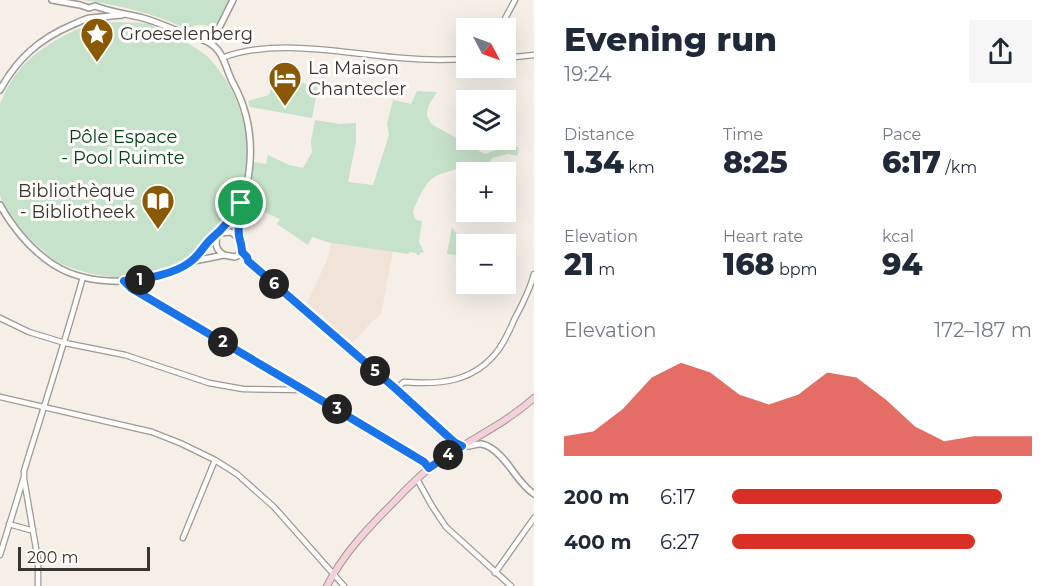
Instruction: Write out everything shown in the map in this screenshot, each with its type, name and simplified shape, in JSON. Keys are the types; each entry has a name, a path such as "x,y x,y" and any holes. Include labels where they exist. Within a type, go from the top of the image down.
{"main road":[{"path":"327,586 345,556 362,535 417,478 534,398"}],"street":[{"path":"52,0 89,8 93,6 166,26 211,44 220,53 248,118 251,154 239,218 242,252 237,257"},
{"path":"211,44 233,0"},
{"path":"505,18 514,0"},
{"path":"89,8 90,18"},
{"path":"98,8 101,13 99,17"},
{"path":"0,90 19,61 55,33 90,18 125,15"},
{"path":"222,58 237,52 304,48 402,58 456,59"},
{"path":"516,57 534,55"},
{"path":"241,203 218,235 217,249 229,257 248,261 454,442 462,446 479,443 494,450 522,484 534,494"},
{"path":"0,205 22,237 44,258 56,266 83,277 124,281 148,278 166,274 192,261 224,255"},
{"path":"192,261 213,237 231,232 239,238"},
{"path":"242,252 248,261"},
{"path":"396,389 404,382 428,384 452,381 479,369 499,349 526,297 534,274"},
{"path":"38,586 38,560 33,529 23,497 24,471 65,343 83,277"},
{"path":"124,281 131,288 424,462 429,468"},
{"path":"0,318 29,332 65,343 125,355 209,383 243,390 304,390"},
{"path":"0,397 152,432 215,460 237,474 274,507 344,586"},
{"path":"183,538 215,460"},
{"path":"0,555 9,524 23,497 24,477"},
{"path":"417,478 446,527 511,586"},
{"path":"495,573 534,518"},
{"path":"9,524 33,529"}],"shaded area":[{"path":"331,243 393,251 381,314 353,343 307,303 328,258"}],"green space":[{"path":"83,0 229,0 214,29 200,25 186,29 136,10"},
{"name":"Pôle Espace - Pool Ruimte","path":"101,23 145,23 171,34 209,58 226,81 239,106 246,133 247,161 266,164 268,155 289,165 303,168 312,152 311,141 315,120 340,124 356,123 356,142 348,182 373,185 389,135 387,124 393,100 411,104 417,91 437,92 429,104 427,113 429,121 456,138 456,150 478,150 485,154 496,150 516,150 516,146 519,149 517,156 508,154 492,158 490,162 456,162 456,169 433,178 427,184 413,213 416,220 422,221 419,242 424,252 420,255 331,243 312,237 308,245 277,224 280,219 237,200 192,255 169,270 154,275 122,278 74,269 55,261 31,240 12,220 3,204 0,195 0,104 18,72 37,53 69,33"},
{"path":"274,78 318,86 312,118 250,107 248,101 269,95"},
{"path":"452,227 457,234 456,255 447,254"}],"place":[{"name":"Groeselenberg","path":"97,63"},
{"name":"La Maison Chantecler","path":"285,107"},
{"name":"Bibliothèque - Bibliotheek","path":"158,230"}],"route":[{"path":"241,203 239,238 242,252 248,261 454,442 462,446 429,468 424,462 131,288 124,281 166,274 192,261 213,237 217,236 241,203"}]}
